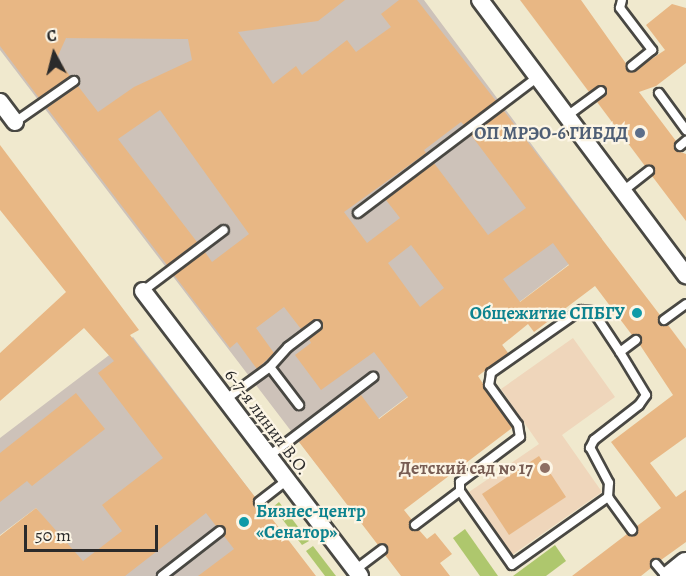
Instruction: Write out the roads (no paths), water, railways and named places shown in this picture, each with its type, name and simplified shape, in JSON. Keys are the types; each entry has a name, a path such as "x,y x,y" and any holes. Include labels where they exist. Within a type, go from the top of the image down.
{"main road":[{"path":"663,570 686,564"}],"street":[{"path":"480,0 686,275"},
{"path":"0,102 15,122"},
{"name":"6-7-я линии В.О.","path":"143,291 358,573"}],"lane":[{"path":"622,0 620,8 652,51 632,66"},
{"path":"358,213 538,77"},
{"path":"15,122 74,81"},
{"path":"567,116 601,91"},
{"path":"659,93 686,130"},
{"path":"623,191 649,171"},
{"path":"143,291 224,230"},
{"path":"664,320 686,304"},
{"path":"608,498 512,565 460,491 460,482 520,437 518,425 489,385 491,373 581,309 593,311 646,395 639,405 594,440 590,448 609,483 608,498 632,530"},
{"path":"226,399 270,367 288,347 317,325"},
{"path":"620,352 636,340"},
{"path":"270,367 298,405"},
{"path":"269,456 373,376"},
{"path":"259,502 287,480"},
{"path":"415,525 460,491"},
{"path":"162,576 220,531"},
{"path":"358,573 382,550"},
{"path":"663,570 666,576"}],"place":[{"name":"ОП МРЭО-6 ГИБДД","path":"640,133"},
{"name":"Общежитие СПБГУ","path":"637,313"},
{"name":"Детский сад № 17","path":"545,468"},
{"name":"Бизнес-центр «Сенатор»","path":"244,522"}]}
